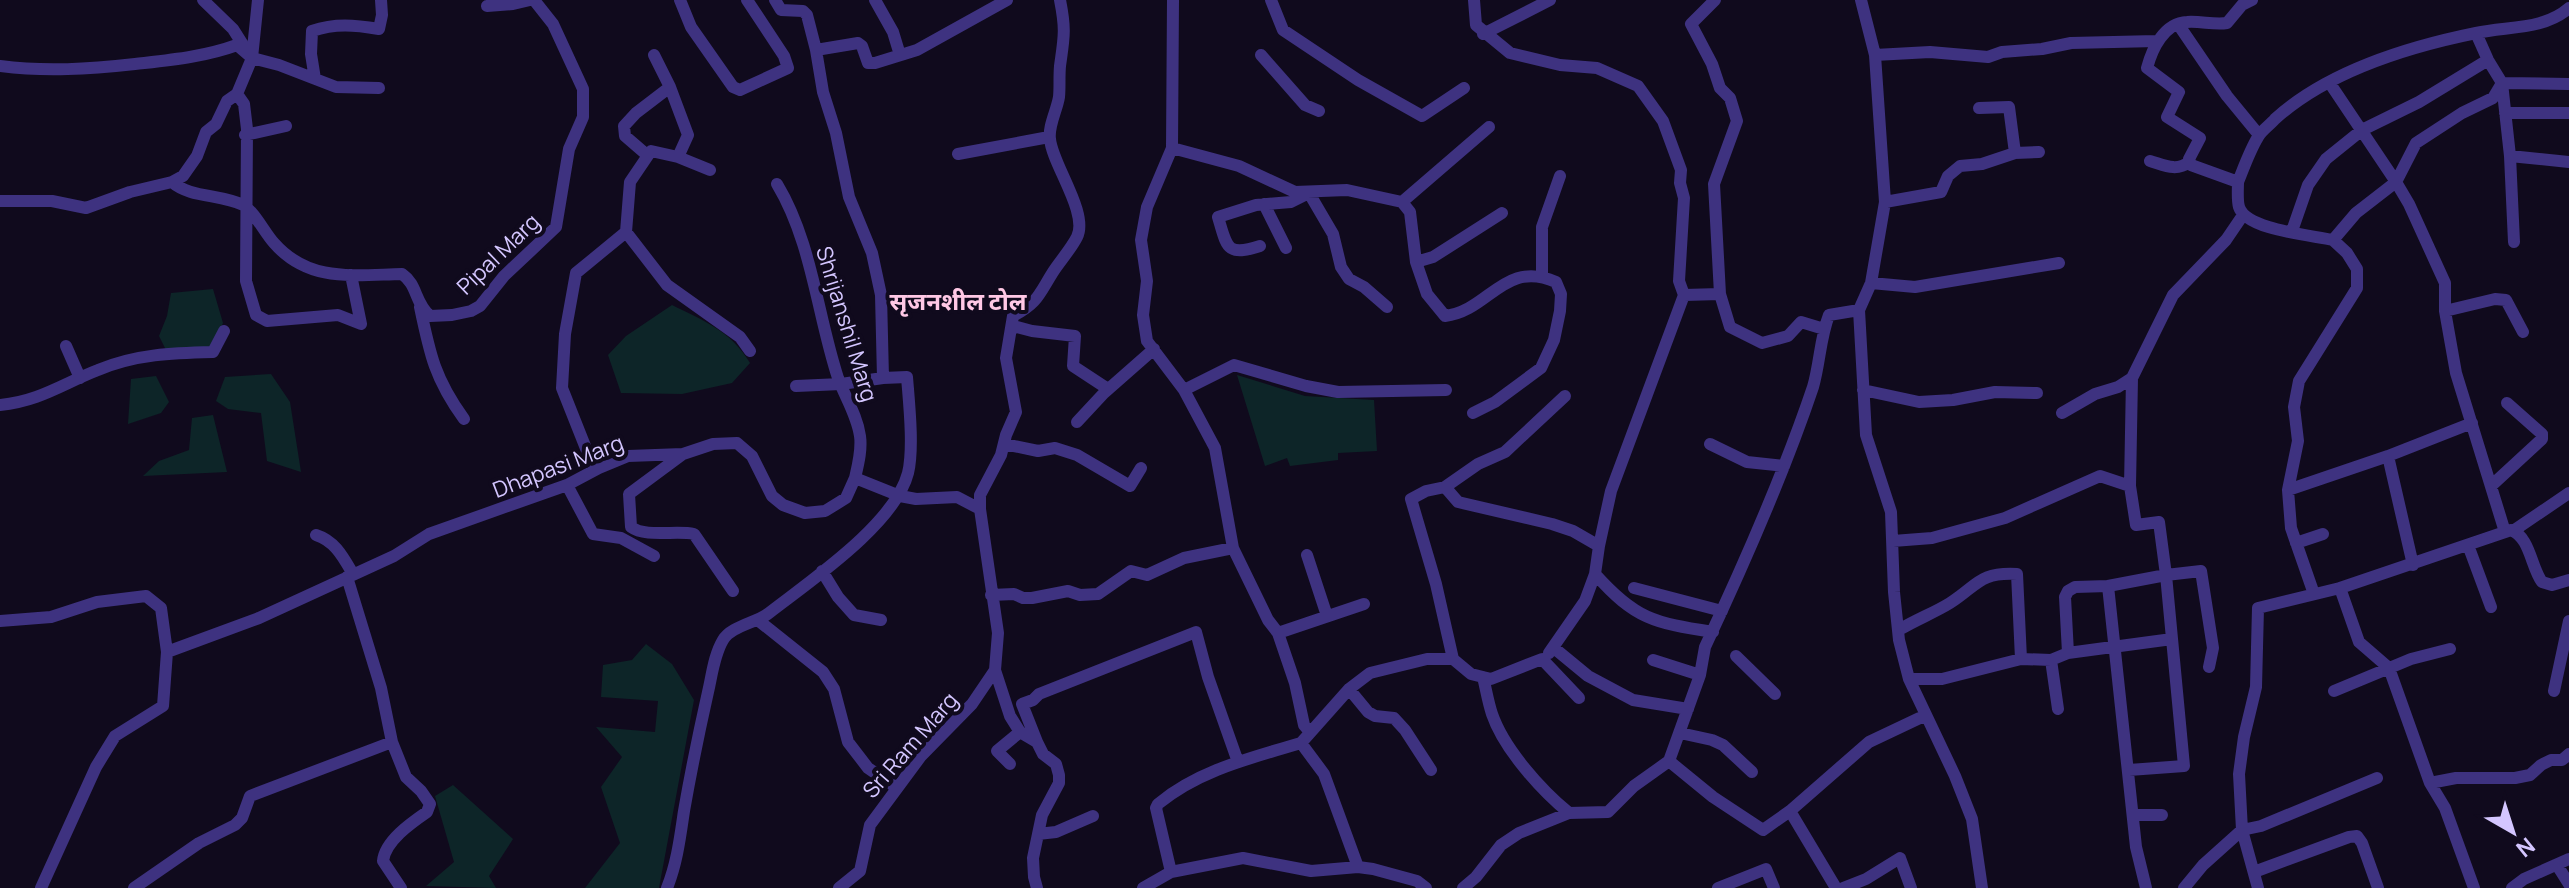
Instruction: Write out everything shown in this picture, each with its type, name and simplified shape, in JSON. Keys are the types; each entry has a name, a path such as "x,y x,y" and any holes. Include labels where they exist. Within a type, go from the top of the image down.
{"street":[{"path":"203,0 233,29 252,58"},
{"path":"0,201 52,201 86,208 183,176 197,156 206,132 216,124 227,101 237,94 252,58 258,0"},
{"path":"315,79 312,31 327,26 352,25 379,29 381,0"},
{"name":"Pipal Marg","path":"420,307 430,316 471,311 480,306 504,276 556,227 569,149 583,117 583,89 553,24 532,0 487,6"},
{"path":"680,0 691,27 733,87 740,90 788,68 784,56 747,0"},
{"path":"875,0 893,32 900,55"},
{"path":"816,50 852,43 862,46 868,63 900,55 954,30 1007,0"},
{"path":"1037,742 1020,732 1010,716 995,670 998,633 980,495 1016,412 1006,358 1013,316 1031,307 1040,297 1051,274 1077,238 1079,226 1072,196 1049,137 1059,97 1060,68 1066,38 1060,0"},
{"path":"1173,0 1172,148 1147,207 1141,240 1147,281 1143,315 1147,341 1184,390 1215,448 1233,548 1268,620 1278,633 1295,683 1305,738 1324,774 1358,867"},
{"path":"1271,0 1283,30 1358,80 1422,116 1464,88"},
{"path":"1474,0 1476,25 1483,34 1510,53 1560,65 1597,68 1638,86 1663,121 1681,170 1684,198 1679,281 1684,295 1611,491 1595,574 1585,601 1554,648 1542,659 1491,679 1471,674 1453,659 1436,584 1411,499 1426,491 1445,487 1478,464 1505,452 1565,396"},
{"path":"1483,34 1550,0"},
{"path":"1715,0 1691,24 1712,64 1720,88 1730,98 1737,121 1714,184 1720,294 1730,327 1762,343 1788,336 1801,322 1824,329"},
{"path":"1861,0 1875,55 1885,202 1871,283 1859,310 1866,435 1890,503 1899,640 1909,679 1972,819 1982,888"},
{"path":"2150,161 2174,169 2182,167 2189,162 2200,138 2167,117 2179,92 2147,68 2156,41 2186,21 2227,23 2242,5 2252,0"},
{"path":"762,21 778,5 803,11 807,15 849,197 872,253 881,295 883,378"},
{"path":"2314,594 2296,543 2288,490 2298,441 2294,407 2299,381 2357,288 2357,269 2347,253 2333,240 2254,224 2238,206 2238,182 2259,135 2311,91 2410,50 2476,33 2546,23 2569,8"},
{"path":"2178,24 2227,96 2259,135"},
{"path":"2476,33 2502,83 2510,156 2514,242"},
{"path":"1875,55 1930,52 1988,57 2002,52 2071,43 2156,41"},
{"path":"0,66 80,70 189,58 237,45 252,58 336,87 379,88"},
{"path":"654,55 688,135 678,157"},
{"path":"1261,55 1305,105 1319,111"},
{"path":"2292,231 2308,185 2326,159 2362,130 2419,102 2488,60"},
{"path":"2329,82 2409,204 2445,283 2445,311 2456,373 2491,486 2509,532 2524,543 2542,582 2552,585 2569,580"},
{"path":"2502,83 2569,84"},
{"path":"2333,240 2356,213 2396,182 2416,143 2462,113 2493,98 2502,83"},
{"path":"647,155 625,136 624,126 670,87"},
{"path":"237,94 244,104 247,129 246,281 256,315 267,321 338,315 361,324 351,275"},
{"path":"1979,108 2009,107 2015,153"},
{"path":"2505,113 2569,113"},
{"path":"245,135 286,126"},
{"path":"1402,202 1489,127"},
{"path":"958,154 1049,137"},
{"path":"1172,148 1239,166 1285,189 1309,193 1347,190 1402,202 1410,212 1416,262 1427,294 1445,316 1456,315 1499,287 1527,274 1556,282 1561,294 1554,340 1541,368 1495,402 1473,413"},
{"path":"710,170 678,157 651,151 630,182 626,232 667,285 740,337 750,351"},
{"path":"1885,202 1941,192 1953,170 2015,153 2039,152"},
{"path":"2510,156 2568,165"},
{"path":"2189,162 2238,182"},
{"path":"1542,276 1542,227 1560,176"},
{"path":"172,182 183,189 245,206 275,245 297,265 323,273 402,274 410,279 420,307 434,369 445,392 464,419"},
{"name":"Shrijanshil Marg","path":"777,184 787,201 809,266 841,384 857,422 860,438 855,478"},
{"path":"1260,246 1242,252 1227,247 1218,217 1264,204 1291,202 1309,193"},
{"path":"1309,193 1333,234 1341,267 1349,279 1364,287 1387,307"},
{"path":"1264,204 1286,248"},
{"path":"1416,262 1433,257 1502,213"},
{"path":"2129,770 2184,766 2159,522 2136,525 2130,486 2132,378 2173,295 2226,240 2243,215"},
{"path":"599,468 587,451 562,388 565,334 576,273 626,232"},
{"path":"1871,283 1915,287 2059,263"},
{"path":"1684,295 1720,294"},
{"path":"2445,311 2495,299 2506,300 2523,332"},
{"path":"1463,888 1501,845 1542,822 1569,813 1608,812 1634,786 1669,761 1700,675 1705,647 1784,466 1819,366 1829,315 1859,310"},
{"path":"1013,326 1075,336 1073,366 1108,389"},
{"path":"0,405 38,398 80,378 138,357 213,352 224,331"},
{"path":"66,346 80,378"},
{"path":"1077,422 1108,389 1154,349"},
{"path":"1184,390 1234,365 1338,392 1446,390"},
{"path":"667,888 677,863 700,727 724,638 759,621 822,571 844,558 900,496 908,473 910,411 907,377 796,386"},
{"path":"2062,413 2132,378"},
{"path":"1863,390 1919,402 1953,400 1995,392 2037,393"},
{"path":"2491,486 2542,439 2542,434 2507,403"},
{"path":"2288,490 2472,423"},
{"name":"Dhapasi Marg","path":"167,652 259,618 394,556 429,534 567,485 628,456 683,454 713,444 737,443 752,456 772,496 783,505 805,513 825,511 846,498 855,478"},
{"path":"1004,444 1038,451 1055,448 1077,455 1130,486 1141,468"},
{"path":"1710,444 1747,462 1784,466"},
{"path":"683,454 629,494 631,527 637,531 694,534 733,591"},
{"path":"2388,456 2413,565"},
{"path":"1893,541 1932,538 2005,518 2100,476 2130,486"},
{"path":"855,478 900,496 916,499 957,497 980,509"},
{"path":"567,485 593,534 621,538 654,556"},
{"path":"1445,487 1458,502 1552,524 1573,531 1599,546"},
{"path":"2258,888 2242,830 2239,774 2256,687 2258,608 2340,588 2509,532 2569,493"},
{"path":"2296,543 2323,534"},
{"path":"316,535 337,548 350,576 381,688 392,742 406,777 430,804 427,812 389,844 384,853 383,861 401,888"},
{"path":"2468,545 2491,607"},
{"path":"991,595 1014,594 1032,598 1068,591 1080,595 1098,594 1131,571 1147,575 1184,558 1233,548"},
{"path":"1307,555 1327,616"},
{"path":"822,571 854,615 881,620"},
{"path":"2068,653 2065,597 2068,591 2075,587 2108,586 2201,571 2213,648 2209,667"},
{"path":"1595,574 1617,599 1640,616 1713,632"},
{"path":"1899,630 1949,603 1990,574 2017,574 2021,659"},
{"path":"2108,586 2136,847 2146,888"},
{"path":"1634,588 1722,611"},
{"path":"2340,588 2359,642 2389,668 2430,783 2445,808 2474,888"},
{"path":"0,621 51,617 97,602 146,596 161,608 167,652 163,706 115,736 96,767 42,888"},
{"path":"1278,633 1364,604"},
{"path":"759,621 823,672 834,689 848,742 868,768 897,788"},
{"path":"2554,691 2569,621"},
{"path":"1037,888 1033,858 1042,815 1059,783 1059,775 1056,764 1043,754 1022,704 1039,694 1196,632 1208,677 1238,762"},
{"path":"1909,679 1942,679 2021,659 2051,660 2068,653 2172,639"},
{"path":"1554,648 1588,676 1633,700 1688,709"},
{"path":"2334,691 2389,668 2450,649"},
{"path":"1736,656 1775,694"},
{"path":"1171,872 1156,808 1158,804 1205,775 1305,738 1349,689 1370,673 1427,659 1453,659"},
{"path":"1542,659 1579,698"},
{"path":"1653,660 1700,675"},
{"path":"2051,660 2058,709"},
{"name":"Sri Ram Marg","path":"839,888 860,871 870,825 921,756 972,704 995,670"},
{"path":"1483,677 1492,716 1502,734 1547,795 1569,813"},
{"path":"1349,689 1368,712 1394,718 1431,770"},
{"path":"1669,761 1713,797 1763,830 1790,811 1869,742 1926,715"},
{"path":"1010,764 997,751 1020,732"},
{"path":"1680,733 1723,745 1752,772"},
{"path":"134,888 199,843 235,825 242,818 250,796 392,742"},
{"path":"2430,783 2456,778 2530,775 2541,765 2551,760 2562,760 2569,754"},
{"path":"2184,888 2203,865 2242,830 2261,826 2377,778"},
{"path":"1790,811 1836,888"},
{"path":"2134,815 2162,815"},
{"path":"1038,834 1056,832 1093,816"},
{"path":"2254,872 2357,836 2378,888"},
{"path":"1143,888 1171,872 1243,858 1311,871 1358,867 1417,881 1426,888"},
{"path":"1843,888 1866,879 1900,858 1911,888"},
{"path":"2512,888 2524,879 2563,862 2569,884"},
{"path":"1718,888 1766,869 1774,888"}],"green space":[{"path":"213,289 223,323 208,356 169,356 159,336 171,293"},
{"path":"672,305 725,335 750,363 732,383 682,394 621,393 608,355 626,336"},
{"path":"271,374 290,402 301,472 267,461 261,413 228,409 216,401 225,377"},
{"path":"1237,375 1305,396 1374,400 1377,451 1338,453 1338,460 1290,466 1287,458 1265,466"},
{"path":"156,376 169,402 161,413 128,424 131,379"},
{"path":"213,415 227,472 143,476 159,461 189,450 192,418"},
{"path":"646,644 672,664 694,700 659,888 585,888 620,843 601,787 622,757 596,727 655,732 658,701 601,697 603,665 632,660"},
{"path":"453,785 513,839 489,876 496,888 426,886 454,862 435,796"}],"district":[{"name":"सृजनशील टोल","path":"958,300"}]}
